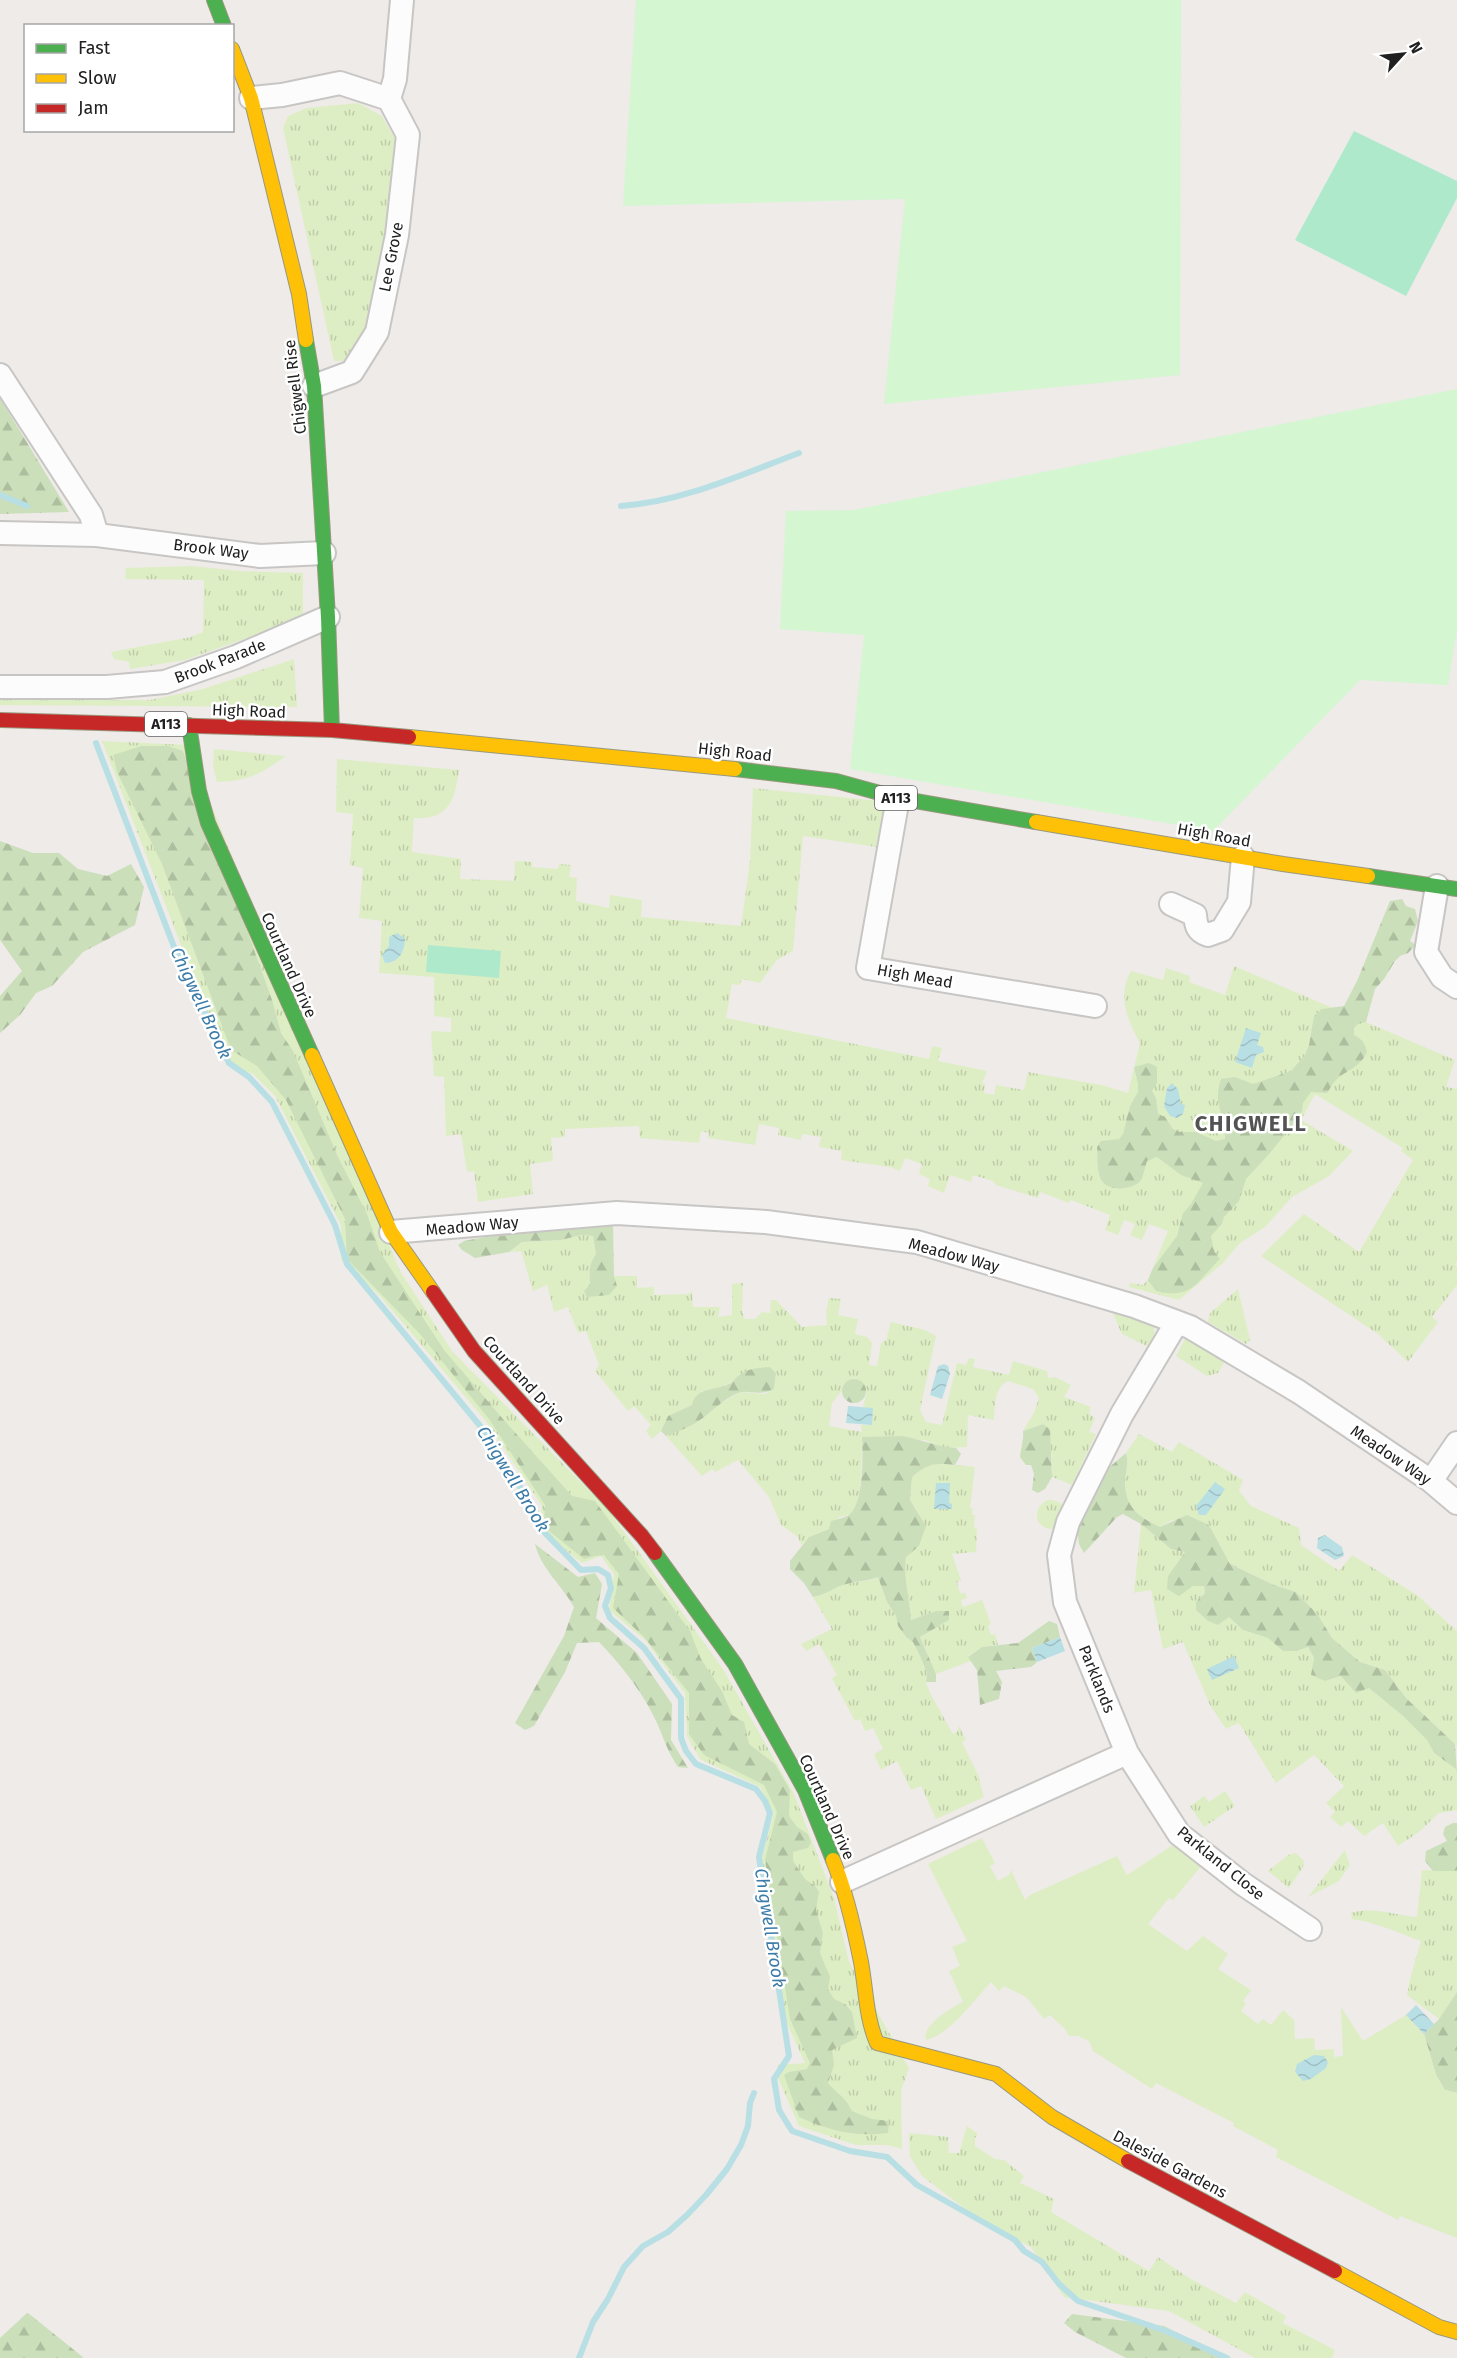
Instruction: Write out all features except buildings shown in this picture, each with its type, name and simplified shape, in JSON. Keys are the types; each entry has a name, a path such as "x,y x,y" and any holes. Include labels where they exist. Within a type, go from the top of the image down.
{"main road":[{"path":"214,0 223,24"},
{"name":"Chigwell Rise","path":"234,54 251,98 299,294 314,386 328,617 332,730"},
{"name":"High Road","path":"0,720 332,730 755,771 836,781 898,798 1243,857 1447,888"},
{"name":"Courtland Drive","path":"189,725 199,791 208,823 391,1232 474,1351 642,1536 735,1664 805,1790 842,1882 861,1962 872,2031"},
{"name":"Daleside Gardens","path":"872,2031 877,2043 996,2074 1052,2117 1115,2154 1439,2328 1457,2332"}],"street":[{"path":"251,98 282,95 340,83 389,99 395,79 402,0"},
{"name":"Lee Grove","path":"314,386 352,372 376,332 397,235 408,135 389,99"},
{"path":"0,375 91,515 97,535"},
{"name":"Brook Way","path":"0,533 97,535 261,556 324,553"},
{"name":"Brook Parade","path":"0,687 107,687 165,682 236,657 328,617"},
{"name":"High Mead","path":"898,798 868,968 1095,1006"},
{"path":"1171,903 1195,915 1200,932 1208,935 1222,930 1239,902 1243,857"},
{"path":"1447,888 1425,952 1442,977 1457,987"},
{"name":"Meadow Way","path":"391,1232 618,1213 766,1222 917,1242 1134,1306 1190,1327 1299,1392 1431,1481 1457,1503"},
{"name":"Parklands","path":"1127,1753 1065,1602 1059,1555 1068,1522 1118,1424 1177,1322"},
{"path":"1431,1481 1457,1443"},
{"path":"842,1882 1127,1753"},
{"name":"Parkland Close","path":"1127,1753 1179,1834 1243,1884 1310,1929"}],"green space":[{"path":"636,0 1181,0 1180,375 884,404 905,199 623,206"},
{"path":"358,103 382,116 395,139 390,229 371,328 350,361 334,361 283,128 288,116 307,108"},
{"path":"1354,131 1457,181 1457,198 1406,296 1295,240"},
{"path":"1457,389 1457,630 1448,685 1360,680 1213,831 850,769 864,635 780,629 786,511 854,510"},
{"path":"0,398 69,512 0,514"},
{"path":"192,566 240,571 303,573 303,614 297,620 185,660 130,669 129,662 114,659 111,652 191,637 203,632 204,580 125,579 126,568"},
{"path":"294,659 297,707 0,705 0,700 150,700 203,689"},
{"path":"102,741 187,745 400,1271 452,1351 609,1511 723,1669 794,1794 834,1898 849,1962 909,2068 901,2091 902,2149 887,2145 856,2145 799,2126 778,2078 778,2065 805,2063 785,2019 762,1858 774,1813 760,1787 700,1759 687,1736 685,1693 645,1640 609,1610 614,1574 601,1556 582,1563 538,1529 542,1506 485,1420 380,1296 341,1260 341,1225 275,1096 253,1074 227,1064"},
{"path":"141,746 168,746 183,751 272,1000 281,1033 293,1051 338,1157 367,1214 380,1252 444,1350 503,1419 572,1496 595,1501 690,1631 701,1659 722,1691 732,1715 744,1722 749,1744 775,1764 790,1790 789,1816 797,1827 808,1834 811,1842 808,1848 793,1852 793,1861 805,1879 819,1892 816,1910 823,1933 820,1953 830,1977 828,1989 834,1999 845,2004 852,2012 857,2038 832,2050 834,2065 828,2083 852,2111 872,2119 889,2121 888,2133 842,2132 799,2117 784,2075 807,2069 810,2063 790,2019 765,1860 777,1812 764,1785 704,1755 689,1734 689,1693 644,1637 613,1608 619,1574 603,1554 584,1559 544,1527 545,1505 489,1419 420,1334 347,1259 345,1219 286,1100 257,1066 231,1050 162,864 117,772 113,755"},
{"path":"214,749 286,756 254,775 217,782 213,766"},
{"path":"337,759 459,770 452,799 443,812 426,818 414,818 412,852 461,859 460,879 514,881 515,861 532,862 532,867 558,869 559,864 571,865 569,877 577,878 576,901 609,908 610,895 642,900 641,917 741,926 750,862 753,788 898,803 890,849 803,836 793,951 777,960 760,983 742,979 740,985 732,984 726,1018 929,1059 932,1046 942,1048 938,1061 987,1071 982,1083 985,1084 984,1093 994,1095 996,1085 1024,1090 1028,1072 1101,1085 1128,1093 1140,1043 1125,1008 1127,981 1131,971 1163,980 1166,968 1190,976 1189,982 1225,995 1234,966 1455,1060 1446,1087 1457,1089 1457,1261 1455,1264 1457,1285 1432,1317 1438,1322 1408,1362 1378,1334 1261,1256 1304,1214 1359,1252 1413,1160 1401,1151 1403,1148 1315,1094 1301,1120 1353,1151 1329,1176 1292,1197 1265,1227 1240,1243 1222,1264 1179,1300 1129,1287 1130,1283 1143,1285 1148,1280 1168,1231 1149,1224 1142,1240 1130,1235 1135,1224 1124,1220 1118,1235 1105,1230 1110,1215 1071,1200 1069,1203 1040,1192 1038,1198 973,1175 971,1182 950,1175 944,1193 928,1186 930,1179 919,1174 922,1164 905,1158 900,1171 890,1167 841,1160 842,1151 819,1147 821,1137 802,1134 801,1140 778,1135 779,1128 759,1124 755,1145 708,1138 709,1133 701,1131 699,1143 640,1138 639,1126 565,1129 565,1137 551,1138 553,1161 530,1164 533,1194 478,1202 474,1171 467,1172 461,1134 446,1136 444,1077 434,1076 431,1031 451,1032 451,1018 434,1016 434,977 379,973 382,921 359,918 363,868 350,865 353,814 336,812"},
{"path":"0,841 33,853 59,853 78,869 107,876 131,864 144,887 135,925 83,952 52,986 36,993 20,1015 0,1033 0,996 22,971 0,940"},
{"path":"1402,899 1406,906 1415,909 1418,921 1410,941 1416,945 1395,961 1375,989 1366,1022 1354,1028 1354,1035 1363,1042 1367,1052 1364,1058 1335,1081 1327,1093 1311,1092 1303,1103 1302,1111 1296,1121 1246,1179 1239,1201 1211,1236 1214,1251 1220,1259 1193,1287 1186,1291 1168,1293 1156,1291 1148,1280 1153,1268 1177,1236 1183,1213 1203,1183 1181,1175 1157,1157 1147,1161 1141,1180 1133,1186 1116,1188 1105,1185 1102,1181 1098,1169 1097,1147 1101,1141 1119,1139 1123,1134 1130,1106 1138,1092 1134,1067 1149,1063 1157,1067 1157,1083 1152,1091 1156,1098 1158,1114 1165,1117 1173,1129 1180,1132 1196,1132 1216,1141 1225,1139 1218,1096 1221,1079 1235,1077 1253,1084 1291,1071 1305,1055 1314,1016 1322,1009 1344,1006 1357,981 1390,901"},
{"path":"428,945 501,951 499,978 426,972"},
{"path":"613,1225 614,1276 617,1286 609,1295 587,1297 584,1291 590,1284 590,1268 596,1254 593,1236 581,1235 561,1240 522,1242 509,1252 475,1258 458,1245 464,1241 485,1237"},
{"path":"581,1235 593,1236 596,1254 590,1268 590,1284 617,1286 614,1276 637,1276 637,1288 654,1287 654,1295 688,1294 692,1291 693,1307 720,1307 718,1317 732,1315 732,1284 743,1283 742,1312 745,1319 755,1319 762,1312 770,1313 771,1300 776,1300 802,1327 827,1325 826,1312 829,1298 841,1299 838,1315 858,1319 855,1334 867,1337 872,1343 869,1365 877,1366 881,1343 886,1340 891,1322 925,1330 936,1336 920,1410 926,1422 942,1425 957,1363 966,1365 969,1358 975,1359 973,1367 1009,1375 1013,1361 1047,1371 1048,1378 1055,1377 1071,1385 1064,1397 1091,1407 1089,1414 1095,1418 1089,1432 1096,1434 1072,1485 1052,1477 1051,1449 1043,1424 1023,1431 1034,1413 1039,1398 1033,1389 1008,1381 998,1392 994,1420 968,1415 967,1447 942,1448 925,1440 862,1437 860,1485 855,1508 848,1515 839,1517 829,1529 809,1537 801,1545 798,1537 781,1525 769,1497 738,1460 715,1472 712,1469 702,1476 666,1436 700,1420 721,1403 740,1392 765,1394 774,1389 776,1373 770,1367 739,1375 732,1382 719,1388 702,1391 692,1405 668,1416 661,1431 652,1439 646,1431 651,1425 634,1406 628,1411 595,1371 599,1365 586,1331 578,1333 568,1307 554,1312 547,1285 533,1291 521,1251 509,1252 522,1242 561,1240","holes":["854,1378 864,1384 866,1395 863,1407 873,1409 872,1425 861,1425 862,1432 829,1426 832,1403 841,1392 843,1384"]},
{"path":"1238,1289 1250,1340 1246,1344 1208,1322 1210,1313"},
{"path":"1112,1311 1150,1321 1154,1334 1149,1347 1122,1334"},
{"path":"1193,1336 1227,1357 1218,1373 1207,1376 1176,1356 1185,1339"},
{"path":"770,1367 776,1373 774,1389 758,1393 738,1393 688,1427 666,1436 661,1431 668,1416 692,1405 694,1399 702,1392 731,1383 749,1370"},
{"path":"849,1379 859,1379 866,1386 866,1396 859,1403 849,1403 842,1396 842,1386"},
{"path":"1043,1424 1050,1429 1052,1477 1045,1489 1038,1493 1032,1490 1034,1474 1031,1465 1026,1465 1020,1457 1023,1431"},
{"path":"1139,1434 1172,1452 1179,1442 1243,1480 1239,1491 1251,1506 1299,1528 1301,1545 1339,1571 1352,1555 1417,1595 1457,1631 1457,1746 1407,1699 1385,1670 1360,1662 1332,1638 1318,1615 1296,1592 1274,1585 1230,1564 1209,1525 1172,1520 1160,1527 1140,1515 1131,1505 1125,1481 1126,1453"},
{"path":"902,1436 956,1448 961,1454 955,1465 932,1465 912,1477 910,1500 926,1526 919,1546 906,1557 905,1573 911,1620 936,1611 949,1611 949,1620 920,1637 936,1674 936,1682 926,1682 927,1673 920,1656 913,1642 898,1626 896,1616 887,1602 878,1577 845,1584 813,1597 804,1583 790,1569 790,1561 809,1537 829,1529 831,1521 849,1515 854,1509 862,1479 862,1437"},
{"path":"1126,1453 1126,1490 1131,1505 1140,1515 1160,1527 1187,1515 1209,1525 1230,1564 1274,1585 1296,1592 1318,1615 1332,1638 1360,1662 1385,1670 1407,1699 1455,1744 1457,1773 1456,1769 1434,1753 1427,1740 1403,1716 1369,1688 1356,1693 1341,1676 1325,1681 1311,1675 1314,1658 1308,1647 1297,1651 1283,1651 1268,1638 1243,1630 1229,1617 1218,1625 1208,1621 1196,1610 1196,1602 1205,1593 1204,1586 1193,1586 1179,1596 1167,1589 1168,1576 1185,1552 1171,1549 1141,1524 1123,1514 1117,1517 1084,1553 1079,1544 1077,1528 1106,1470"},
{"path":"938,1463 975,1467 970,1508 973,1509 972,1515 975,1515 974,1528 977,1529 976,1552 952,1554 961,1580 957,1582 960,1593 965,1593 967,1598 961,1600 963,1607 982,1600 991,1624 988,1626 991,1635 995,1634 998,1645 982,1647 968,1656 971,1661 936,1674 920,1636 949,1612 936,1611 911,1620 905,1564 906,1556 919,1546 919,1514 910,1500 912,1477 925,1466"},
{"path":"1048,1500 1063,1504 1061,1528 1046,1528 1038,1520 1038,1510"},
{"path":"1141,1524 1171,1549 1186,1552 1168,1576 1193,1586 1204,1586 1205,1593 1196,1602 1229,1617 1243,1630 1268,1638 1283,1651 1297,1651 1308,1647 1325,1681 1341,1676 1369,1688 1403,1716 1427,1740 1434,1753 1457,1769 1457,1810 1439,1813 1419,1832 1398,1846 1383,1823 1364,1836 1348,1821 1341,1827 1330,1817 1335,1812 1326,1803 1344,1786 1314,1755 1276,1783 1239,1723 1226,1729 1210,1705 1183,1642 1163,1649 1151,1590 1134,1593"},
{"path":"535,1544 578,1577 595,1573 602,1584 596,1618 637,1653 672,1704 671,1740 688,1768 678,1767 641,1694 599,1642 577,1643 565,1672 534,1726 525,1730 515,1723 564,1636 574,1607 542,1561"},
{"path":"878,1577 887,1602 896,1616 898,1626 913,1642 920,1656 927,1673 926,1682 930,1693 953,1734 957,1732 959,1726 966,1740 962,1742 978,1775 984,1797 936,1819 921,1786 911,1790 897,1761 881,1770 874,1754 883,1749 873,1728 865,1731 860,1719 855,1721 832,1678 837,1675 819,1644 806,1651 801,1644 832,1629 813,1597 845,1584"},
{"path":"1049,1621 1057,1624 1060,1637 1032,1648 1037,1662 1031,1667 996,1671 1002,1682 999,1699 980,1705 977,1670 968,1657 982,1647 1018,1643"},
{"path":"1225,1791 1235,1806 1204,1827 1190,1806 1204,1796 1209,1802"},
{"path":"1457,1823 1457,1871 1433,1871 1425,1861 1426,1851 1447,1841 1443,1834 1445,1827"},
{"path":"982,1838 995,1863 990,1866 998,1881 1009,1875 1011,1870 1025,1900 1030,1895 1117,1856 1127,1875 1176,1843 1202,1865 1173,1900 1169,1898 1148,1924 1187,1951 1203,1936 1228,1954 1218,1969 1251,1990 1243,2001 1246,2004 1241,2011 1258,2024 1263,2019 1271,2025 1283,2010 1294,2020 1295,2039 1314,2038 1315,2050 1334,2049 1334,2057 1343,2056 1341,2007 1363,2041 1406,2015 1424,2034 1436,2075 1445,2090 1457,2093 1457,2238 1400,2216 1398,2220 1276,2157 1278,2150 1233,2126 1234,2123 1156,2083 1152,2089 1093,2051 1089,2041 1078,2036 1069,2036 1050,2015 1044,2019 1026,1997 1004,1986 999,1991 991,1982 945,2031 927,2040 926,2032 934,2021 963,2002 949,1971 960,1966 952,1947 967,1941 928,1864"},
{"path":"1345,1850 1350,1865 1339,1881 1308,1897"},
{"path":"1296,1853 1304,1861 1303,1867 1289,1888 1268,1871 1288,1855"},
{"path":"1422,1870 1457,1871 1457,1992 1439,2019 1407,1995 1421,1941 1378,1925 1352,1919 1351,1913 1367,1910 1417,1917"},
{"path":"1457,1992 1457,2093 1445,2090 1436,2075 1424,2034 1439,2019"},
{"path":"967,2126 978,2134 975,2138 975,2146 995,2159 1004,2160 1024,2176 1020,2183 1054,2199 1051,2212 1149,2271 1158,2257 1189,2278 1236,2303 1245,2292 1286,2316 1283,2323 1335,2350 1332,2358 1255,2358 1169,2311 1064,2297 1031,2247 985,2224 922,2176 910,2156 909,2133 948,2137 949,2153 959,2153"},
{"path":"27,2313 84,2358 0,2358 0,2338"},
{"path":"1072,2314 1164,2326 1227,2358 1126,2358 1075,2332 1064,2323"}],"water":[{"path":"397,933 405,938 402,952 394,961 385,963 382,955 389,946 389,937"},
{"path":"1246,1028 1261,1033 1257,1045 1263,1047 1264,1052 1256,1055 1252,1068 1235,1062"},
{"path":"1172,1083 1178,1089 1181,1104 1185,1105 1183,1114 1177,1118 1170,1116 1164,1106 1167,1088"},
{"path":"944,1364 948,1366 950,1374 942,1399 930,1395 938,1366"},
{"path":"848,1406 873,1408 872,1425 846,1423"},
{"path":"1215,1482 1225,1489 1206,1515 1199,1515 1196,1506"},
{"path":"936,1483 950,1483 949,1503 952,1504 952,1509 934,1509"},
{"path":"1325,1535 1342,1547 1344,1556 1335,1560 1317,1548 1318,1538"},
{"path":"1060,1637 1065,1651 1037,1662 1032,1648"},
{"path":"1234,1656 1239,1668 1212,1680 1207,1669"},
{"path":"1416,2005 1434,2024 1424,2034 1406,2015"},
{"path":"1314,2055 1324,2056 1328,2062 1326,2068 1311,2079 1303,2081 1295,2072 1297,2064"}],"waterway":[{"path":"621,506 689,493 799,453"},
{"name":"Chigwell Brook","path":"0,495 27,506"},
{"name":"Chigwell Brook","path":"96,743 174,947 229,1063 249,1077 272,1102 335,1225 347,1264 481,1427 535,1510 544,1532 581,1570 598,1569 608,1575 611,1588 605,1606 610,1618 644,1648 681,1699 681,1738 686,1751 696,1764 756,1789 765,1801 770,1813 759,1857 789,2056 774,2079 779,2110 792,2131 850,2151 887,2157 917,2185 1015,2240 1024,2251 1042,2262 1059,2284 1078,2301 1166,2331 1227,2358"},
{"path":"579,2358 593,2322 624,2267 643,2246 668,2232 687,2215 727,2169 741,2145 748,2126 750,2103 754,2093"}],"traffic: fast":[{"path":"214,0 223,24"},
{"path":"306,340 314,386 328,617 332,730"},
{"path":"189,725 199,791 208,823 312,1055"},
{"path":"735,769 836,781 898,798 1036,822"},
{"path":"1368,876 1457,889"},
{"path":"655,1553 735,1664 805,1790 833,1860"}],"traffic: slow":[{"path":"234,54 251,98 299,294 306,340"},
{"path":"409,737 735,769"},
{"path":"1036,822 1283,864 1368,876"},
{"path":"312,1055 391,1232 433,1292"},
{"path":"833,1860 852,1923 861,1962 868,2014 877,2043 996,2074 1052,2117 1128,2161"},
{"path":"1335,2271 1439,2327 1457,2332"}],"traffic: jam":[{"path":"0,720 332,730 409,737"},
{"path":"433,1292 474,1351 655,1553"},
{"path":"1128,2161 1335,2271"}],"district":[{"name":"CHIGWELL","path":"1251,1123"}]}
